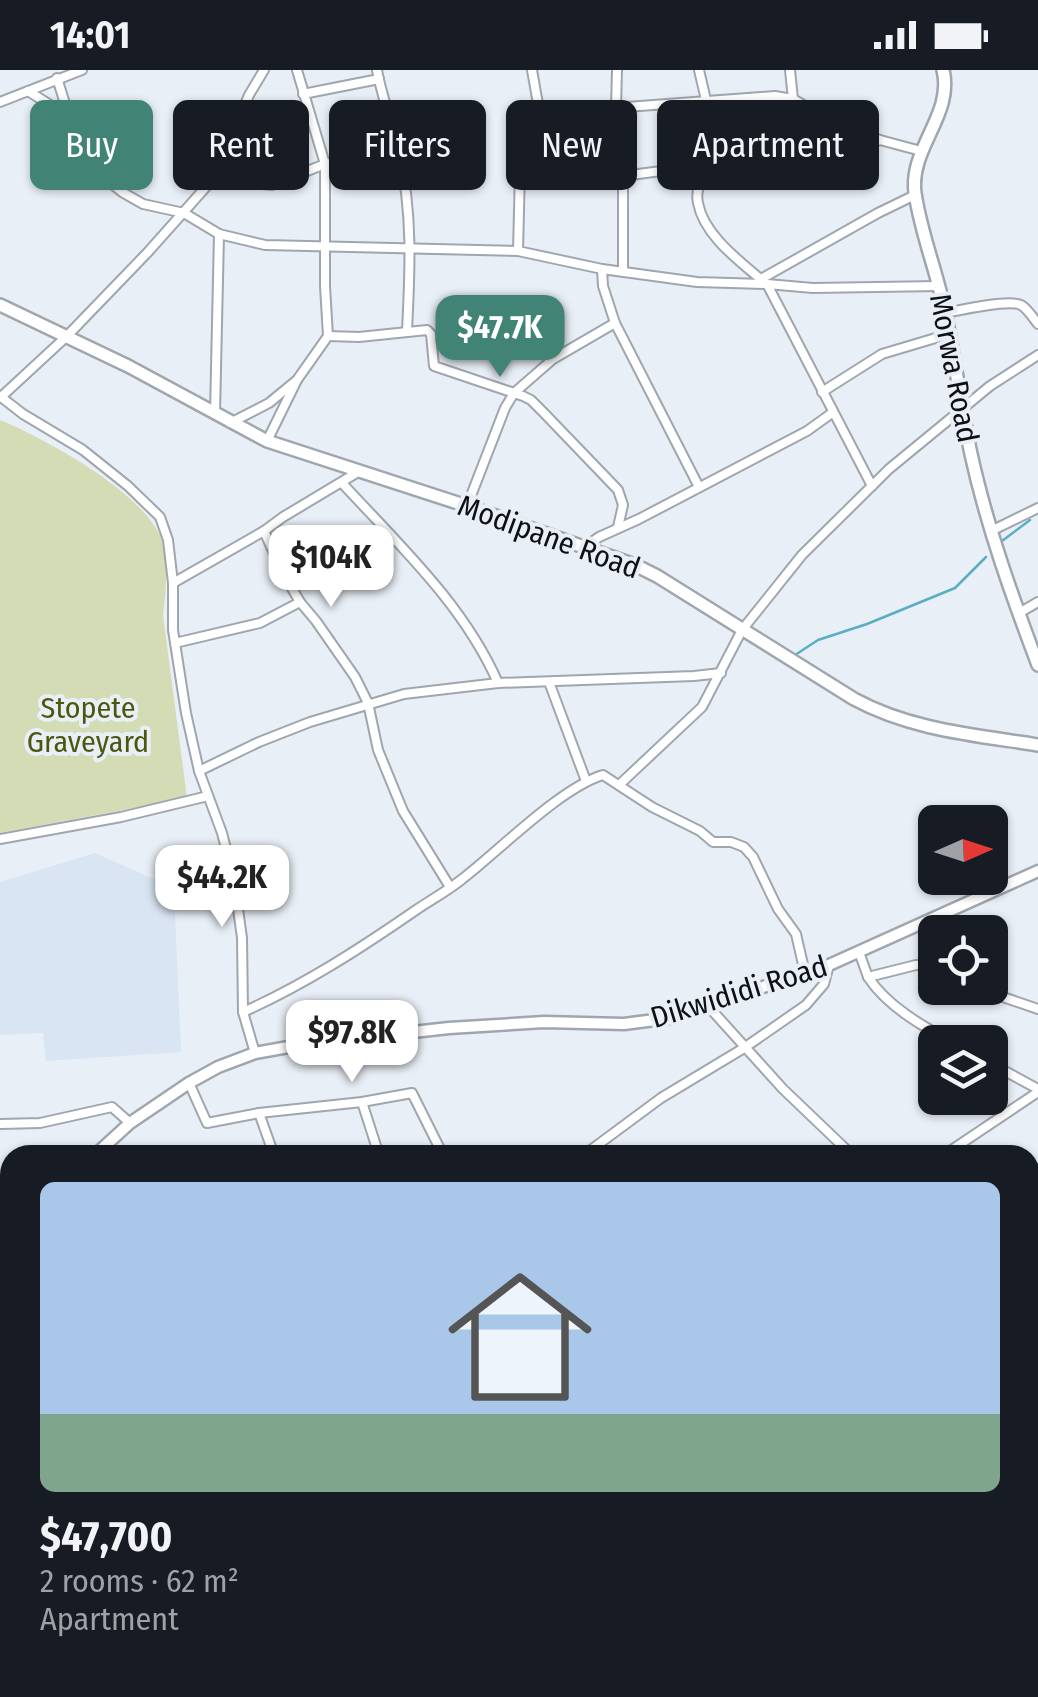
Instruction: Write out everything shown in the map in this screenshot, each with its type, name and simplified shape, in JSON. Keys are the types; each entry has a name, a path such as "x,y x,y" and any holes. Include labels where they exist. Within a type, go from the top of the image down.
{"main road":[{"name":"Morwa Road","path":"943,70 943,104 921,151 915,177 916,196 950,334 971,453 990,531 1038,665"},
{"name":"Modipane Road","path":"0,305 128,366 267,441 586,546 648,571 875,710 906,722 1038,745"}],"street":[{"path":"0,102 82,70"},
{"path":"247,100 264,70"},
{"path":"267,441 297,380 328,336 325,164 297,70"},
{"path":"532,70 537,100"},
{"path":"616,70 616,100"},
{"path":"700,70 706,100 762,96 794,99 831,121 921,151"},
{"path":"790,70 794,99"},
{"path":"303,94 378,74 385,100"},
{"path":"56,78 63,100"},
{"path":"28,92 43,100"},
{"path":"309,170 329,163"},
{"path":"119,190 144,204 184,214 219,234 265,244 518,250 602,269 697,282 764,282 813,288 939,286"},
{"path":"204,190 67,336 0,397 83,450 160,517 168,540 175,643 186,713 234,880 242,938 243,1012 254,1053"},
{"path":"404,190 411,247 406,332"},
{"path":"518,250 520,190"},
{"path":"623,190 624,272"},
{"path":"698,190 702,217 722,246 764,282 872,486"},
{"path":"764,282 878,213 916,196"},
{"path":"215,414 219,234"},
{"path":"602,269 603,286 615,323 699,487"},
{"path":"945,313 1019,304 1038,324"},
{"path":"467,506 514,393 552,358 615,323"},
{"path":"328,336 427,330 431,334 434,366 531,400 618,490 623,505 618,527"},
{"path":"822,392 882,354 950,334"},
{"path":"619,785 694,716 722,673 742,630 802,555 889,469 990,386 1038,354"},
{"path":"230,423 269,403 297,380"},
{"path":"586,546 808,431 832,413"},
{"path":"172,583 358,472"},
{"path":"342,483 463,620 498,683"},
{"path":"990,531 1038,508"},
{"path":"264,531 282,573 346,664 368,703 389,780 450,887"},
{"path":"175,643 260,624 300,602"},
{"path":"1018,613 1038,602"},
{"path":"200,771 259,742 368,703 438,688 722,673"},
{"path":"549,682 586,781"},
{"path":"243,1012 375,938 450,887 586,781 603,775 713,842 744,846 796,934 805,973"},
{"path":"0,838 121,817 208,796"},
{"name":"Dikwididi Road","path":"106,1145 130,1123 189,1083 254,1053 484,1025 646,1023 829,965 1038,872"},
{"path":"859,952 868,977 887,1000 923,1025"},
{"path":"868,977 918,964"},
{"path":"598,1145 661,1098 806,1005 819,993 829,965"},
{"path":"1008,999 1038,1009"},
{"path":"708,1006 744,1048 842,1145"},
{"path":"959,1145 1038,1091 1008,1074"},
{"path":"189,1083 207,1122 412,1093 438,1145"},
{"path":"362,1102 376,1145"},
{"path":"0,1124 40,1122 110,1107 130,1123"},
{"path":"260,1114 271,1145"}],"shaded area":[{"path":"95,853 174,888 181,1052 46,1061 43,1033 0,1035 0,882"}],"green space":[{"name":"Stopete Graveyard","path":"0,420 94,471 140,508 155,527 165,554 163,615 187,798 0,833"}],"waterway":[{"path":"1002,541 1030,520"},
{"path":"792,657 818,640 955,588 986,557"}]}
